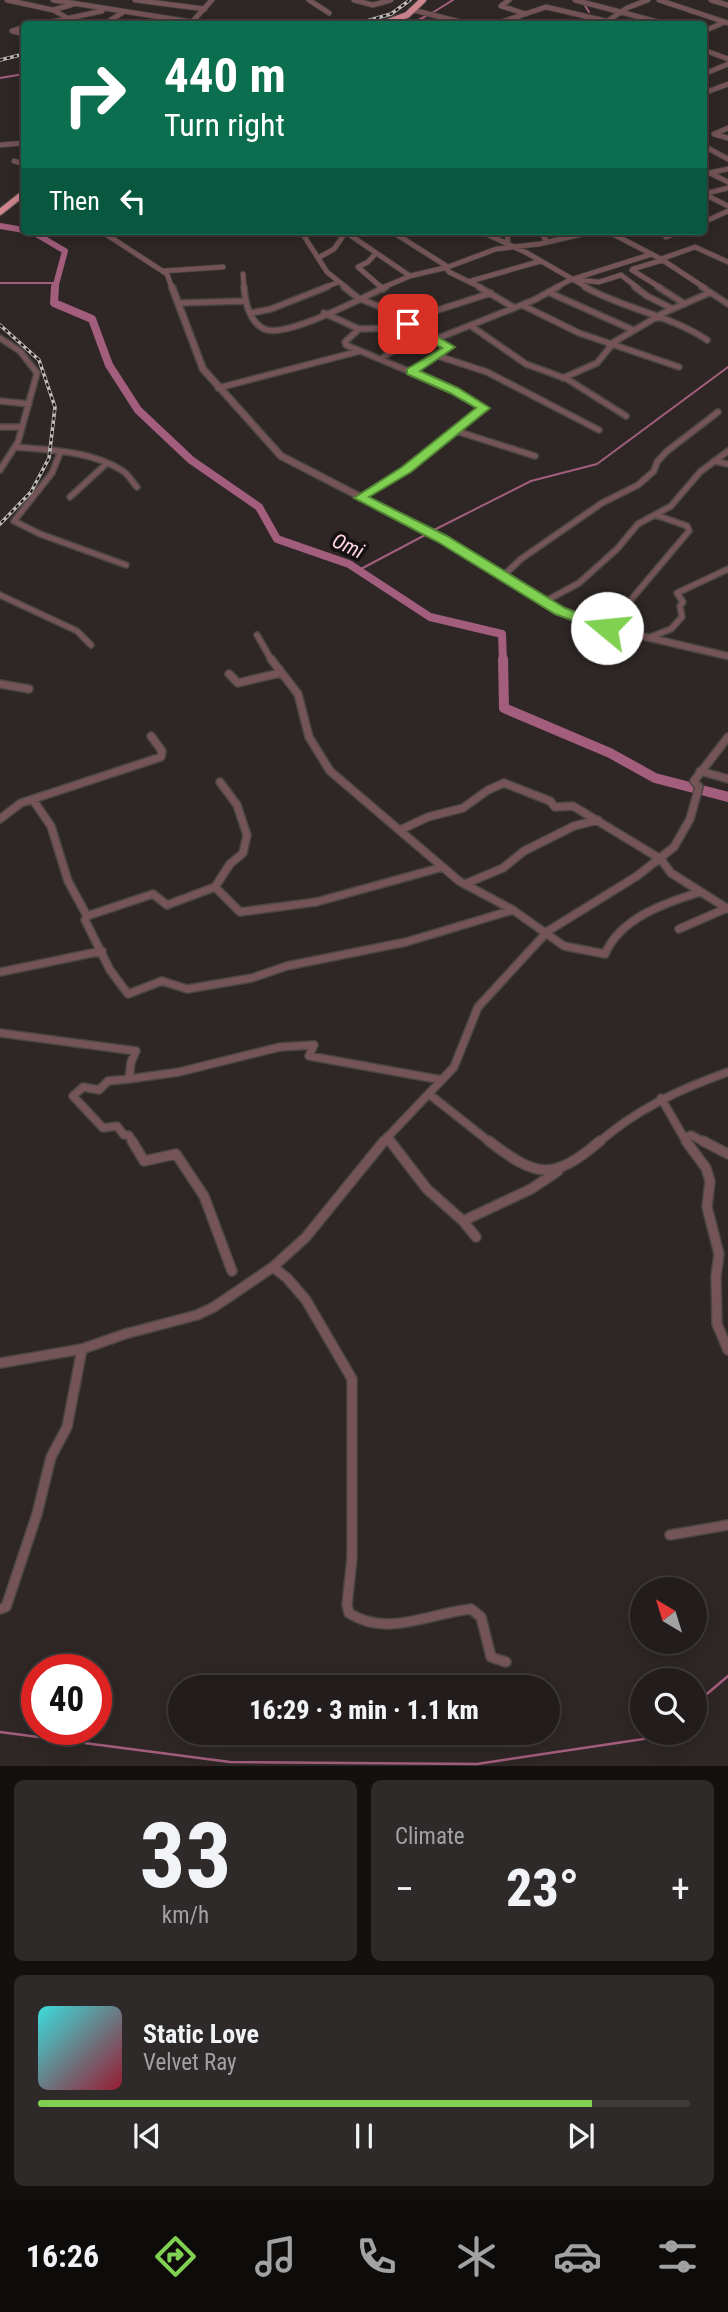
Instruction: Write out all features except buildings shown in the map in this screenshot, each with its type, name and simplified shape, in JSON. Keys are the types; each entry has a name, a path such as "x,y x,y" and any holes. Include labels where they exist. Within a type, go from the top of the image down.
{"highway":[{"path":"389,21 413,10 423,0"},
{"path":"0,212 21,194"}],"street":[{"path":"7,0 53,10 73,21"},
{"path":"53,0 186,21"},
{"path":"135,0 205,9"},
{"path":"194,21 212,0"},
{"path":"309,0 329,13"},
{"path":"354,0 373,5 391,0"},
{"path":"509,0 501,6 527,14"},
{"path":"575,0 656,21"},
{"path":"607,21 621,11 646,0"},
{"path":"659,0 727,22"},
{"path":"711,0 728,5"},
{"path":"53,10 72,5"},
{"path":"506,21 550,7 597,21"},
{"path":"59,21 106,10"},
{"path":"413,10 456,21"},
{"path":"108,21 122,12"},
{"path":"513,19 519,21"},
{"path":"707,30 727,22"},
{"path":"21,28 12,30 21,33"},
{"path":"707,52 728,62"},
{"path":"707,72 728,62"},
{"path":"707,92 728,85"},
{"path":"720,88 728,92"},
{"path":"728,128 714,134 728,138"},
{"path":"0,145 21,143"},
{"path":"707,148 728,159"},
{"path":"707,152 714,151"},
{"path":"13,161 21,163"},
{"path":"707,174 728,169"},
{"path":"707,174 728,182"},
{"path":"707,194 728,188"},
{"path":"707,197 728,209"},
{"path":"707,220 728,209"},
{"path":"107,235 163,271 170,279 203,369 281,456 442,539 572,617 607,628 728,656"},
{"path":"110,237 115,235"},
{"path":"306,235 304,236 327,272 358,298 412,319"},
{"path":"318,258 334,249 343,235"},
{"path":"349,235 410,276"},
{"path":"397,235 449,267"},
{"path":"488,235 571,279 657,318 689,328 707,340"},
{"path":"508,235 509,245"},
{"path":"543,235 547,242"},
{"path":"243,274 245,301 251,313 270,330 275,331 295,326 410,276 449,267 509,245 547,242 578,235"},
{"path":"615,235 662,259 728,304"},
{"path":"666,237 671,235"},
{"path":"571,279 599,282 695,247 728,262"},
{"path":"376,253 368,262 358,267 383,289"},
{"path":"436,339 522,305 571,279 652,254"},
{"path":"471,281 541,261"},
{"path":"163,271 223,267"},
{"path":"449,267 446,270 471,281 513,307"},
{"path":"632,270 685,304"},
{"path":"619,275 647,296 673,309"},
{"path":"251,313 278,306 339,282"},
{"path":"548,292 633,330"},
{"path":"324,313 359,330 378,332 406,325 412,319 491,293"},
{"path":"563,378 597,363 610,345 633,330 661,314 709,293"},
{"path":"179,303 245,301"},
{"path":"522,305 546,319 610,345 679,367"},
{"path":"406,325 450,347 411,372"},
{"path":"471,326 526,364 563,378 626,416"},
{"path":"359,330 345,343 454,390 484,408 406,469 360,498"},
{"path":"381,359 412,336 424,334"},
{"path":"0,338 20,351 37,373 16,447 0,470"},
{"path":"219,388 361,351"},
{"path":"438,356 467,363 516,385 557,411 599,430"},
{"path":"0,401 29,404"},
{"path":"503,576 521,559 602,502 638,485 654,471 657,462 666,453 718,412"},
{"path":"0,427 21,427"},
{"path":"453,430 535,456"},
{"path":"16,447 60,453 106,464 126,473 137,487"},
{"path":"544,602 579,583 617,549 638,524 671,506 690,483 728,451"},
{"path":"60,453 52,473 14,521 40,534 126,565"},
{"path":"714,461 728,464"},
{"path":"71,497 106,464"},
{"path":"607,628 633,594 662,566 690,531 687,526 656,515"},
{"path":"648,638 671,629 682,617 680,606 684,602 676,594 728,569"},
{"path":"0,595 77,631 91,645"},
{"path":"257,635 280,673 291,681 298,694 319,758 369,806 465,884 480,895 513,910 564,946 605,954 612,938 642,917 676,900 700,892"},
{"path":"229,674 238,683 280,673"},
{"path":"0,684 29,689"},
{"path":"0,819 21,803 161,757 163,751 151,736"},
{"path":"0,1363 82,1349 125,1334 197,1315 214,1307 273,1267 306,1237 387,1137 454,1067 478,1007 546,933 673,848 697,797 699,787 694,781 728,737"},
{"path":"700,771 728,779"},
{"path":"220,782 242,814 246,840 242,855 229,864 222,882 167,905 153,894 88,916 85,920 115,982 128,995 162,981 187,989 229,983 287,966 406,942 513,910"},
{"path":"400,830 428,817 463,808 500,783 544,798 555,807 573,806 659,858 671,873 727,908"},
{"path":"33,800 52,823 66,877 88,916"},
{"path":"465,884 503,868 524,850 574,826 598,820"},
{"path":"215,887 240,912 316,902 443,867"},
{"path":"679,929 727,908"},
{"path":"0,972 102,951"},
{"path":"0,1033 136,1051 131,1062 129,1079"},
{"path":"232,1271 204,1196 176,1154 145,1161 129,1135 124,1135 117,1126 103,1128 73,1096 83,1087 99,1090 108,1081 180,1072 222,1059 293,1044 314,1045 309,1056 442,1080"},
{"path":"463,1221 531,1189 585,1155 622,1123 661,1098 679,1088 728,1072"},
{"path":"429,1094 494,1144 530,1166 558,1171"},
{"path":"661,1098 692,1151 706,1168 710,1181 707,1207 719,1254 716,1276 717,1324 728,1350"},
{"path":"686,1137 691,1135 728,1154"},
{"path":"387,1137 427,1189 463,1221 476,1237"},
{"path":"273,1267 287,1278 306,1300 352,1379 352,1558 347,1605 349,1614 362,1621 392,1624 421,1621 471,1609 481,1617 491,1657 506,1662"},
{"path":"0,1609 6,1607 37,1514 51,1457 67,1427 82,1349"},
{"path":"670,1535 728,1525"}],"waterway":[{"path":"432,13 453,0"},
{"path":"584,4 589,12"},
{"path":"417,21 428,15"},
{"path":"0,78 21,74"},
{"name":"Omi","path":"0,226 21,230"},
{"name":"Omi","path":"38,235 65,251 55,288"},
{"path":"0,283 56,283"},
{"name":"Omi","path":"55,287 54,303 92,319 109,365 138,410 191,460 259,507 277,539 349,564 430,617 502,634 503,661"},
{"path":"432,531 531,481 597,464 728,367"},
{"path":"359,570 427,534"},
{"name":"Omi","path":"503,659 504,708 610,753 655,778 728,797"},
{"path":"707,1694 728,1676"},
{"path":"0,1732 230,1762 477,1764 630,1741"}],"railway":[{"path":"366,21 391,14 410,0"},
{"path":"0,60 21,55"},
{"path":"0,325 39,360 55,407 49,458 31,492 0,524"}],"route":[{"path":"408,324 406,325 450,347 411,372 454,390 484,408 469,417 406,469 360,498 442,539 560,611 581,621 607,628"}]}
